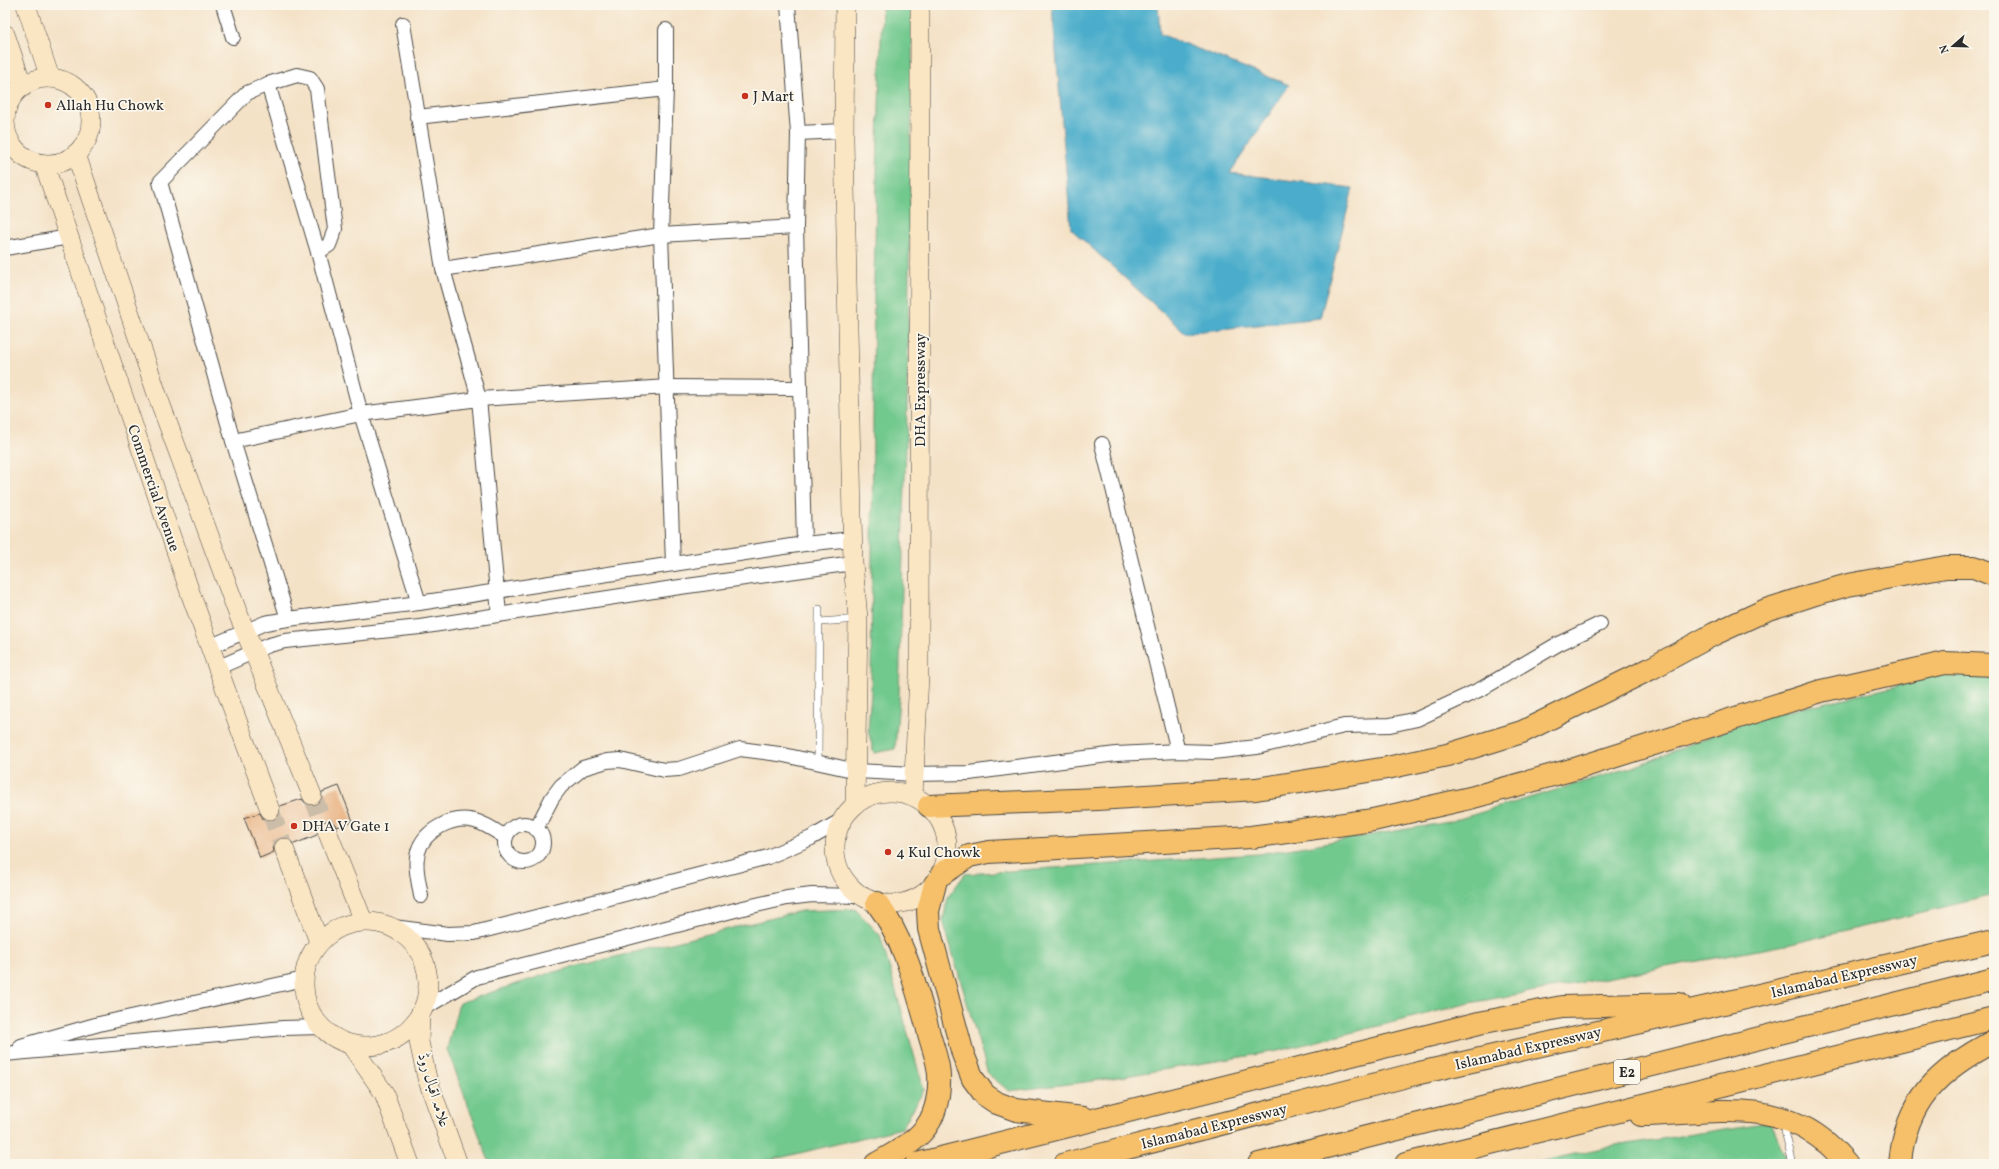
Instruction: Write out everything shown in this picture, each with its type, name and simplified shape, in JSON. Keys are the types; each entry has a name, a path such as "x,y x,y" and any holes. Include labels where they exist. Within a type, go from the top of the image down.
{"highway":[{"path":"921,801 1098,799 1256,789 1394,767 1447,755 1522,732 1650,669 1714,634 1766,610 1812,595 1848,585 1946,567 1974,567 1994,575"},
{"path":"1096,1119 1016,1110 997,1103 985,1095 973,1079 963,1054 928,929 928,911 938,879 969,856 989,852 1251,837 1373,820 1470,798 1578,768 1821,691 1945,663 1994,665"},
{"path":"869,900 896,931 911,972 938,1068 938,1098 930,1120 916,1137 895,1153 876,1164"},
{"name":"Islamabad Expressway","path":"1065,1164 1415,1074 1994,941"},
{"name":"E2","path":"1259,1164 1994,979"},
{"path":"917,1164 1479,1023 1562,1007 1726,1003"},
{"path":"1406,1164 1607,1115 1851,1052 1994,1018"},
{"path":"1900,1164 1904,1138 1911,1114 1925,1093 1946,1071 1966,1055 1994,1041"},
{"path":"1607,1115 1678,1114 1724,1109 1743,1110 1788,1120 1810,1131 1829,1144 1847,1164"}],"main road":[{"path":"26,5 50,78"},
{"path":"845,5 844,131 852,539 858,619 857,770 855,804"},
{"name":"DHA Expressway","path":"920,5 919,667 914,774 921,801"},
{"path":"5,34 12,94 7,110 5,125 9,139 17,152 30,160 44,164 58,163 76,154 86,141 91,125 89,108 81,94 68,83 50,78 36,80 12,94"},
{"path":"76,154 158,397 245,631 312,795"},
{"name":"Commercial Avenue","path":"44,164 68,237 221,667 270,810"},
{"path":"877,793 901,793 921,801 942,823 947,843 946,859 938,879 919,898 899,905 869,900 843,879 835,856 835,844 842,820 855,804 877,793"},
{"path":"327,831 363,921"},
{"path":"284,848 320,942"},
{"name":"علامہ اقبال روڈ","path":"422,1012 414,1025 396,1039 374,1046 351,1044 330,1035 322,1027 310,1010 304,990 304,979 308,959 320,942 338,927 363,921 378,922 393,927 412,941 425,961 429,984 422,1012 419,1042 427,1078 458,1164"},
{"path":"351,1044 384,1093 410,1164"}],"street":[{"path":"223,5 233,37"},
{"path":"788,5 798,133 796,227 804,544"},
{"path":"403,24 443,270 479,399 499,614"},
{"path":"666,30 666,89 661,235 668,387 673,564"},
{"path":"288,619 233,442 160,182 247,93 268,84 297,75 310,78 317,89 335,229 329,245 318,252"},
{"path":"268,84 318,252 361,414 419,603"},
{"path":"417,117 666,89"},
{"path":"798,133 844,131"},
{"path":"443,270 661,235 796,227"},
{"path":"5,248 68,237"},
{"path":"233,442 361,414 479,399 668,387 799,388"},
{"path":"1102,444 1178,751"},
{"path":"213,646 265,623 288,619 497,592 804,544 852,539"},
{"path":"221,667 269,645 285,641 420,627 499,614 853,563"},
{"path":"536,829 552,798 565,782 583,768 607,761 620,760 664,770 672,770 710,760 740,749 779,754 857,770 914,774 969,773 1116,754 1178,751 1213,752 1257,747 1344,726 1390,725 1417,719 1483,688 1558,644 1600,624"},
{"path":"421,896 417,873 418,852 427,836 455,820 474,820 506,837"},
{"path":"393,927 448,934 474,932 768,857 811,838 842,820"},
{"path":"518,824 525,824 536,829 540,834 543,846 537,857 531,861 519,862 513,859 506,849 506,837 513,827 518,824"},
{"path":"422,1012 477,978 743,908 787,898 812,895 869,900"},
{"path":"5,1050 99,1024 304,979"},
{"path":"5,1054 283,1028 322,1027"}],"lane":[{"path":"818,763 819,610"},
{"path":"820,622 858,619"},
{"path":"1788,1120 1784,1131 1792,1164"}],"green space":[{"path":"882,5 913,5 907,408 899,698 895,749 874,753 868,730 871,693 874,277"},
{"path":"1967,667 1994,679 1994,895 1791,944 1470,1003 1278,1051 1094,1081 1009,1091 988,1074 943,921 948,897 965,874 1258,854 1449,822 1636,766 1753,719 1897,686"},
{"path":"855,909 880,935 924,1090 902,1128 755,1164 490,1164 447,1049 459,1003 550,973 801,911"},
{"path":"1770,1122 1788,1164 1530,1164 1602,1148"}],"water":[{"path":"1052,5 1158,5 1160,34 1289,85 1230,173 1353,188 1320,318 1185,333 1071,229"}],"building":[{"name":"DHA V Gate 1","path":"339,786 353,821 337,827 333,822 323,821 318,825 317,835 294,844 286,837 280,838 273,846 274,852 260,858 244,818 260,813 263,819 273,820 279,817 280,806 302,799 306,804 316,805 321,801 322,792"}],"tunnel":[{"path":"312,795 327,831"},
{"path":"270,810 284,848"}],"place":[{"name":"J Mart","path":"745,96"},
{"name":"Allah Hu Chowk","path":"48,105"},
{"name":"DHA V Gate 1","path":"294,826"},
{"name":"4 Kul Chowk","path":"888,852"}]}
